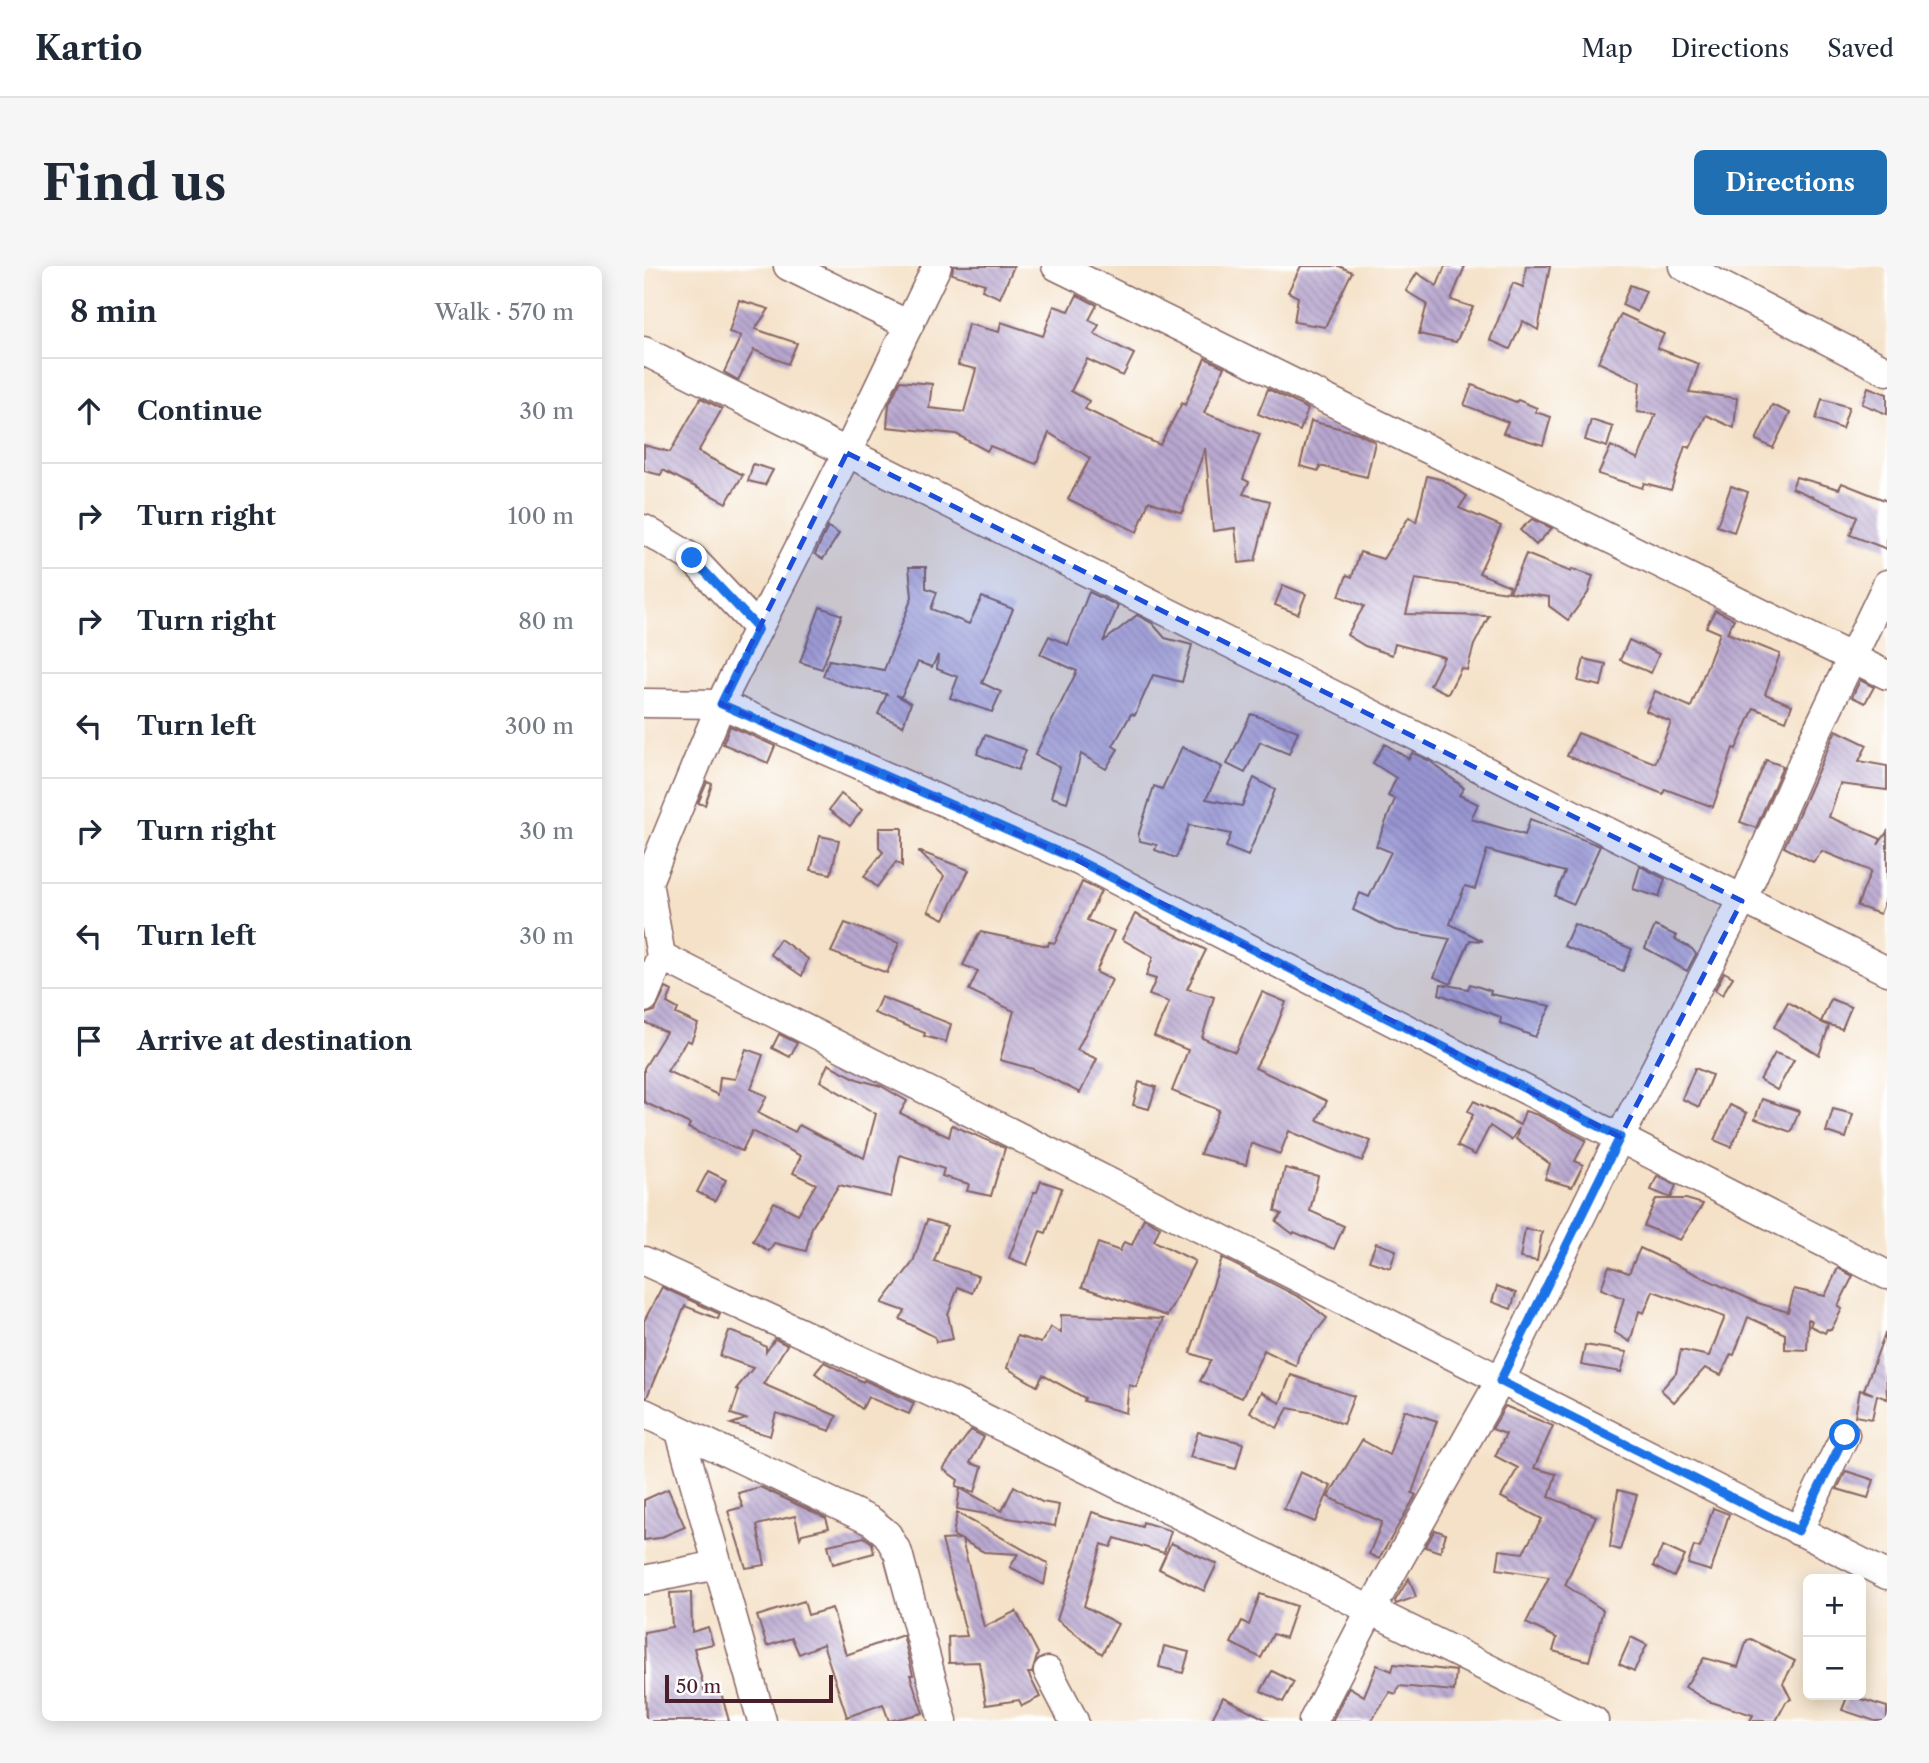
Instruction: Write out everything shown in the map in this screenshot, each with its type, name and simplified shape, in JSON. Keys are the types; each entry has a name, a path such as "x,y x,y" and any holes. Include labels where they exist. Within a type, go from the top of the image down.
{"street":[{"path":"788,266 909,325"},
{"path":"644,998 661,956 646,883 721,704 937,266"},
{"path":"1056,266 1887,675"},
{"path":"1683,266 1887,371"},
{"path":"644,351 1887,971"},
{"path":"644,529 692,558 758,628"},
{"path":"1313,1721 1370,1611 1500,1381 1620,1137 1742,901 1808,750 1887,584"},
{"path":"644,703 721,704 1079,861 1887,1275"},
{"path":"661,956 1887,1574"},
{"path":"644,1261 952,1402 1594,1721"},
{"path":"644,1413 871,1521 887,1534 898,1553 943,1721"},
{"path":"680,1432 762,1721"},
{"path":"1798,1531 1845,1435"},
{"path":"644,1580 717,1565"},
{"path":"1048,1671 1074,1721"}],"highlighted area":[{"path":"847,453 1742,901 1620,1137 1079,861 721,704"}],"building":[{"path":"953,266 1014,266 1000,298 982,290 985,284 952,274"},
{"path":"1301,266 1339,266 1352,272 1325,327 1294,322 1298,297 1288,292"},
{"path":"1445,266 1465,266 1451,300 1473,307 1456,342 1419,334 1427,304 1406,291 1417,273 1437,286"},
{"path":"1526,266 1550,266 1538,330 1523,321 1510,349 1490,340 1513,283 1523,287"},
{"path":"1630,285 1646,291 1637,312 1622,305"},
{"path":"1077,295 1097,305 1089,320 1099,325 1094,334 1134,354 1123,376 1087,359 1071,391 1089,401 1085,409 1138,435 1160,445 1182,403 1185,405 1205,358 1224,367 1204,413 1260,434 1243,479 1249,482 1243,494 1270,501 1255,561 1239,563 1235,528 1213,531 1205,448 1182,513 1149,501 1137,532 1068,499 1090,458 1049,433 1036,464 990,446 987,451 956,434 887,427 889,404 900,381 932,384 929,408 964,412 976,369 958,365 968,324 999,332 1001,322 1043,336 1054,306 1069,311"},
{"path":"739,300 769,309 755,329 797,343 788,364 754,350 738,380 724,372 741,336 729,332"},
{"path":"1621,314 1664,334 1657,348 1699,364 1689,392 1737,398 1734,428 1706,415 1690,448 1685,446 1671,490 1644,483 1642,488 1598,474 1611,446 1638,459 1656,414 1637,412 1640,382 1598,362"},
{"path":"1472,385 1516,402 1518,400 1537,408 1535,412 1551,417 1543,445 1503,433 1508,422 1464,405"},
{"path":"1868,387 1887,394 1887,414 1862,404"},
{"path":"1268,389 1308,409 1300,431 1258,414"},
{"path":"701,398 722,409 698,452 743,475 726,503 663,470 661,475 644,471 644,445 670,452"},
{"path":"1822,399 1849,407 1842,429 1816,419"},
{"path":"1772,405 1790,413 1773,448 1756,440"},
{"path":"1591,420 1613,427 1607,447 1585,440"},
{"path":"1311,421 1358,433 1375,442 1367,477 1320,466 1319,471 1300,466"},
{"path":"753,464 773,470 765,485 748,481"},
{"path":"1427,476 1443,480 1467,496 1459,508 1501,526 1479,573 1510,586 1508,592 1415,579 1406,614 1489,616 1474,645 1467,670 1461,668 1448,694 1430,685 1444,657 1395,644 1392,655 1365,646 1347,635 1364,606 1339,596 1347,575 1352,577 1360,552 1383,559 1409,517 1416,522"},
{"path":"1796,477 1839,489 1842,483 1887,501 1887,549 1850,535 1857,516 1792,488"},
{"path":"1731,486 1748,492 1734,532 1717,526"},
{"path":"1532,519 1552,528 1536,545 1520,530"},
{"path":"828,527 839,534 823,559 815,554"},
{"path":"1526,554 1571,572 1572,569 1593,576 1588,593 1568,620 1549,606 1549,597 1510,592"},
{"path":"909,567 926,567 926,588 937,592 931,609 969,624 982,597 1013,609 982,683 1001,692 992,712 950,698 958,677 937,669 938,655 932,667 918,662 901,697 896,695 911,703 903,726 878,714 887,694 852,687 823,676 829,660 884,670 912,597"},
{"path":"1283,585 1306,594 1298,614 1275,605"},
{"path":"1089,592 1118,606 1103,642 1137,615 1152,623 1165,638 1192,645 1182,682 1153,675 1135,715 1131,714 1113,746 1118,749 1106,769 1081,754 1067,802 1051,797 1060,767 1035,755 1077,671 1040,654 1049,636 1068,645"},
{"path":"820,607 842,615 822,669 800,662"},
{"path":"1715,610 1734,619 1727,633 1780,654 1765,694 1792,705 1786,721 1754,708 1736,749 1733,748 1713,807 1665,789 1663,794 1567,756 1578,733 1655,763 1671,722 1646,711 1655,691 1691,707 1720,633 1706,627"},
{"path":"1629,640 1659,654 1651,673 1620,660"},
{"path":"1584,659 1606,664 1601,686 1578,681"},
{"path":"1860,680 1874,687 1865,703 1852,697"},
{"path":"1251,714 1298,731 1289,754 1260,742 1245,773 1227,764"},
{"path":"730,726 775,746 768,763 723,744"},
{"path":"1836,730 1867,745 1859,761 1887,766 1887,790 1840,784 1829,817 1881,839 1878,845 1887,832 1887,895 1880,914 1857,906 1871,871 1822,851 1813,862 1784,847"},
{"path":"985,735 1026,750 1018,770 977,754"},
{"path":"1385,744 1409,759 1412,753 1430,761 1464,788 1459,795 1478,804 1471,819 1525,835 1530,819 1600,846 1574,904 1555,896 1565,872 1487,850 1475,889 1465,886 1450,924 1483,941 1470,940 1451,984 1434,977 1450,939 1395,930 1353,910 1360,893 1369,897 1391,852 1376,846 1395,799 1388,796 1396,778 1373,763"},
{"path":"1182,747 1222,767 1206,799 1242,806 1254,778 1275,790 1248,856 1226,847 1231,834 1189,825 1176,858 1155,850 1157,845 1140,841 1138,836 1154,786 1162,789"},
{"path":"1766,760 1783,766 1756,828 1740,822"},
{"path":"707,782 712,784 705,805 698,803"},
{"path":"841,794 862,810 850,826 829,810"},
{"path":"879,828 902,828 902,866 896,862 877,887 864,876 883,852 879,848"},
{"path":"820,836 839,840 831,874 811,870"},
{"path":"918,851 969,870 944,919 928,911 944,876"},
{"path":"1640,866 1665,879 1659,897 1633,889"},
{"path":"1082,882 1101,891 1087,920 1114,931 1096,972 1112,980 1077,1050 1097,1059 1080,1093 1033,1069 1000,1060 1014,1011 969,990 978,971 963,965 980,932 1048,946 1049,942 1055,943"},
{"path":"1135,914 1206,950 1187,989 1214,997 1202,1038 1235,1052 1262,992 1286,1002 1274,1033 1255,1068 1327,1101 1317,1120 1371,1141 1362,1161 1289,1131 1280,1154 1251,1143 1246,1165 1200,1154 1219,1110 1172,1091 1188,1050 1154,1036 1169,1002 1149,995 1156,979 1146,976 1153,957 1122,939"},
{"path":"845,923 899,943 887,973 831,952"},
{"path":"1574,924 1632,949 1623,971 1564,946"},
{"path":"1655,926 1677,936 1675,939 1696,954 1687,971 1645,948"},
{"path":"780,939 808,959 802,976 770,954"},
{"path":"1724,972 1733,977 1722,995 1715,990"},
{"path":"1441,984 1468,989 1470,984 1491,991 1490,994 1551,1006 1535,1037 1500,1023 1501,1017 1439,994"},
{"path":"666,988 672,991 667,1003 678,1009 676,1014 698,1024 691,1042 687,1040 667,1071 718,1095 720,1077 735,1079 746,1049 763,1055 751,1089 767,1096 758,1113 795,1132 799,1125 864,1158 876,1114 820,1081 828,1064 857,1079 881,1086 907,1101 900,1113 949,1137 952,1125 1005,1148 991,1196 967,1191 969,1184 942,1176 944,1169 900,1155 891,1197 839,1185 812,1227 806,1251 774,1243 769,1251 753,1241 774,1202 798,1214 816,1184 793,1173 801,1156 752,1131 742,1151 688,1128 690,1124 644,1102 644,1068 666,1032 644,1022 644,1014 655,1011"},
{"path":"881,997 951,1024 946,1042 924,1036 925,1033 874,1013"},
{"path":"1831,999 1851,1007 1842,1029 1821,1022"},
{"path":"1788,1002 1829,1026 1819,1055 1774,1027"},
{"path":"779,1034 797,1043 790,1057 772,1048"},
{"path":"1775,1053 1794,1060 1777,1090 1760,1080"},
{"path":"1695,1068 1712,1075 1699,1107 1682,1099"},
{"path":"1139,1082 1156,1087 1149,1109 1133,1105"},
{"path":"1762,1099 1799,1111 1791,1132 1755,1119"},
{"path":"1474,1101 1520,1125 1525,1111 1538,1115 1586,1140 1575,1161 1583,1165 1572,1187 1545,1179 1550,1164 1516,1139 1519,1128 1511,1140 1490,1126 1475,1155 1457,1146 1473,1115 1468,1111"},
{"path":"1730,1105 1747,1113 1731,1147 1714,1140"},
{"path":"1833,1109 1853,1114 1846,1138 1826,1132"},
{"path":"1285,1168 1318,1176 1310,1211 1344,1226 1334,1249 1294,1232 1293,1234 1276,1221 1282,1214 1275,1211"},
{"path":"708,1171 726,1180 715,1201 697,1192"},
{"path":"1657,1176 1676,1185 1671,1198 1651,1190"},
{"path":"1041,1181 1062,1188 1046,1233 1040,1231 1027,1265 1009,1258 1034,1192 1037,1192"},
{"path":"1656,1199 1686,1199 1703,1204 1680,1240 1644,1226"},
{"path":"1144,1218 1160,1227 1154,1241 1195,1261 1167,1316 1082,1287 1098,1243 1120,1251 1124,1242 1132,1245"},
{"path":"927,1220 947,1226 934,1261 978,1276 972,1293 958,1287 948,1315 953,1339 936,1342 935,1337 900,1319 905,1311 882,1303 913,1262"},
{"path":"1525,1229 1542,1232 1537,1261 1520,1258"},
{"path":"1376,1243 1396,1250 1390,1268 1369,1261"},
{"path":"1640,1248 1758,1303 1788,1312 1794,1289 1825,1296 1838,1268 1853,1276 1838,1306 1842,1309 1831,1330 1827,1329 1825,1333 1810,1326 1812,1321 1808,1319 1807,1350 1785,1349 1785,1334 1748,1317 1734,1355 1731,1354 1721,1375 1705,1368 1674,1402 1661,1390 1676,1373 1681,1350 1709,1356 1725,1317 1653,1291 1644,1313 1639,1311 1630,1342 1614,1332 1624,1298 1601,1289 1609,1266 1629,1273"},
{"path":"1222,1258 1301,1298 1327,1318 1299,1354 1296,1366 1264,1350 1242,1398 1200,1381 1211,1360 1190,1353"},
{"path":"1497,1286 1516,1293 1511,1309 1492,1302"},
{"path":"662,1287 720,1314 718,1319 685,1306 647,1397 644,1397 644,1321"},
{"path":"1061,1315 1163,1319 1136,1387 1129,1385 1126,1413 1084,1401 1085,1398 1043,1375 1037,1386 1007,1368 1017,1336 1041,1343 1051,1327 1061,1333"},
{"path":"729,1331 752,1339 766,1347 766,1352 775,1339 787,1345 763,1384 837,1416 830,1431 776,1413 770,1436 731,1424 746,1419 731,1414 739,1390 736,1389 753,1368 720,1356"},
{"path":"1885,1333 1887,1399 1877,1395 1872,1419 1855,1416 1860,1390 1873,1394 1864,1390"},
{"path":"1585,1345 1627,1352 1621,1372 1581,1365"},
{"path":"824,1362 914,1403 909,1414 868,1397 862,1409 815,1373"},
{"path":"1291,1375 1354,1396 1343,1424 1315,1413 1288,1408 1277,1428 1250,1412 1261,1392 1280,1403"},
{"path":"1505,1406 1553,1426 1534,1468 1556,1474 1549,1497 1596,1516 1565,1585 1603,1610 1589,1661 1553,1651 1557,1638 1526,1623 1549,1577 1497,1569 1500,1550 1523,1553 1542,1519 1501,1497 1518,1468 1495,1456 1506,1434 1492,1429"},
{"path":"1404,1410 1437,1421 1412,1493 1416,1495 1379,1559 1369,1554 1382,1522 1328,1497 1362,1440 1389,1455"},
{"path":"971,1430 984,1437 970,1463 982,1467 975,1492 956,1486 958,1480 943,1469"},
{"path":"1198,1432 1243,1443 1236,1469 1190,1457"},
{"path":"1846,1471 1874,1480 1868,1498 1837,1489"},
{"path":"1300,1472 1331,1486 1315,1522 1284,1509"},
{"path":"1014,1486 1042,1502 1059,1505 1055,1526 957,1509 960,1488 1002,1511"},
{"path":"760,1487 826,1518 829,1528 802,1534 800,1538 795,1516 757,1525 765,1565 746,1568 728,1511 743,1507 738,1493"},
{"path":"668,1489 685,1527 659,1538 644,1540 644,1500"},
{"path":"1618,1490 1637,1495 1620,1550 1610,1547"},
{"path":"1713,1508 1729,1514 1711,1571 1688,1564 1694,1546 1700,1548"},
{"path":"1092,1512 1142,1527 1143,1522 1171,1531 1164,1553 1115,1538 1111,1547 1102,1544 1084,1606 1118,1624 1102,1654 1057,1620"},
{"path":"957,1513 1048,1563 1044,1585 1010,1567 1018,1554 984,1552 962,1540 984,1627 1016,1611 1038,1653 1032,1673 1028,1673 1040,1697 1022,1706 1019,1700 986,1705 979,1662 949,1663 948,1637 967,1636 942,1540 960,1539 953,1535"},
{"path":"1435,1530 1446,1534 1440,1552 1425,1547"},
{"path":"864,1537 872,1543 874,1553 833,1564 828,1545"},
{"path":"1171,1543 1217,1564 1204,1591 1159,1569"},
{"path":"1663,1546 1685,1556 1674,1577 1653,1566"},
{"path":"1409,1578 1416,1597 1396,1604 1395,1601"},
{"path":"691,1592 692,1632 708,1627 713,1644 694,1648 705,1693 720,1689 729,1721 646,1721 644,1632 672,1627 670,1593"},
{"path":"1260,1594 1296,1606 1285,1638 1273,1634 1261,1658 1231,1643 1242,1621 1249,1625"},
{"path":"804,1601 808,1615 832,1608 846,1655 903,1635 913,1675 910,1675 923,1713 889,1721 883,1704 847,1717 823,1644 799,1654 792,1638 767,1646 757,1616"},
{"path":"1631,1637 1647,1645 1634,1671 1619,1664"},
{"path":"1751,1639 1795,1661 1783,1683 1791,1699 1786,1702 1776,1721 1750,1721 1753,1715 1708,1701 1685,1687 1704,1658 1738,1667 1747,1640"},
{"path":"1164,1646 1189,1652 1183,1673 1159,1667"},
{"path":"1394,1664 1456,1671 1454,1691 1399,1686 1396,1694 1390,1692 1371,1721 1332,1721 1349,1687 1364,1696 1377,1665 1392,1671"},
{"path":"1272,1671 1294,1682 1283,1702 1261,1691"},
{"path":"1223,1697 1269,1721 1211,1721"},
{"path":"1846,1700 1864,1700 1887,1707 1887,1721 1875,1721 1842,1710"}],"route":[{"path":"692,558 758,628 721,704 1079,861 1620,1137 1500,1381 1798,1531 1845,1435"}]}
